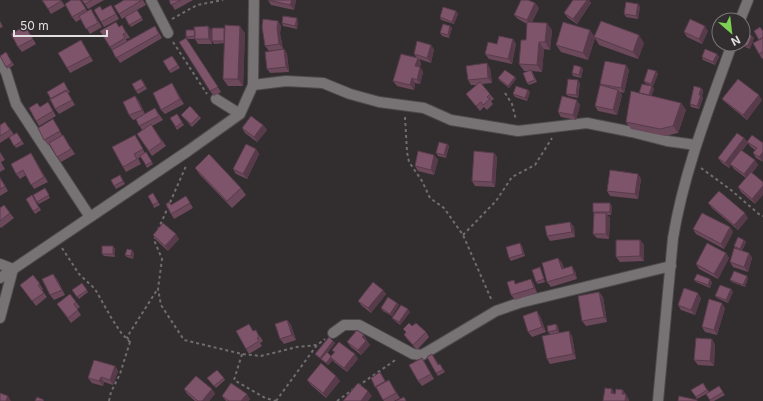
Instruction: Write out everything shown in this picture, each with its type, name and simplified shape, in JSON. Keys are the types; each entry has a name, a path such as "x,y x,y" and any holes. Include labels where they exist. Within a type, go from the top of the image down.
{"street":[{"path":"151,0 168,33"},
{"path":"0,318 3,277 240,114 253,85 254,0"},
{"path":"743,12 748,0"},
{"path":"658,401 673,238 678,211 696,145 729,52"},
{"path":"0,62 6,72 16,104 90,217"},
{"path":"253,85 286,81 323,83 350,94 379,102 424,108 452,120 518,131 587,123 667,141 696,145"},
{"path":"216,99 240,114"},
{"path":"0,264 13,269"},
{"path":"333,333 344,325 359,325 413,354 422,354 496,311 519,303 671,266"}],"path":[{"path":"163,24 197,6 223,0"},
{"path":"168,33 208,95 216,99"},
{"path":"505,93 512,104 518,131"},
{"path":"405,106 407,152 409,162 422,181 430,198 444,208 463,235 496,311"},
{"path":"463,235 496,201 512,177 535,165 559,127"},
{"path":"188,151 186,169 154,240 162,259 158,289 161,305 184,340 242,354 261,356 296,347 317,345"},
{"path":"696,165 731,190 763,216"},
{"path":"56,240 79,274 95,289 112,319 122,334 130,342"},
{"path":"109,401 111,392 120,374 130,342 127,337 158,289"},
{"path":"242,354 234,380 265,398 276,401 317,345 333,333"},
{"path":"337,401 394,361 399,347"}],"building":[{"path":"42,0 60,0 61,1 48,9"},
{"path":"71,0 80,0 86,9 72,17 65,4"},
{"path":"82,0 92,0 85,4"},
{"path":"124,0 142,0 119,14 114,6"},
{"path":"169,0 181,0 171,5"},
{"path":"268,0 292,0 290,5"},
{"path":"521,0 528,0 535,3 527,20 514,15"},
{"path":"573,0 587,0 573,19 564,13"},
{"path":"626,2 638,4 636,16 624,14"},
{"path":"111,5 116,14 101,22 94,10 100,6 102,10"},
{"path":"443,7 456,11 452,22 440,17"},
{"path":"91,9 98,23 86,29 79,16"},
{"path":"137,10 142,18 129,25 125,17"},
{"path":"283,16 297,18 295,26 282,23"},
{"path":"263,19 278,21 277,28 279,44 265,46 262,27"},
{"path":"690,19 705,26 699,39 684,32"},
{"path":"601,21 639,35 633,52 594,37"},
{"path":"116,22 119,27 122,25 126,33 123,34 125,38 110,47 100,31"},
{"path":"527,22 547,23 545,42 539,42 537,65 519,64 521,40 526,40"},
{"path":"563,22 590,30 583,53 556,45"},
{"path":"443,24 450,26 448,35 440,33"},
{"path":"225,25 240,26 238,79 223,79"},
{"path":"25,26 33,39 18,47 11,34"},
{"path":"155,26 159,34 116,58 112,50"},
{"path":"208,26 209,39 195,39 194,27"},
{"path":"760,27 763,31 763,37 759,40 754,31"},
{"path":"212,28 224,28 224,41 212,41"},
{"path":"186,30 195,30 195,36 186,37"},
{"path":"499,36 513,39 508,59 485,54 488,42 497,44"},
{"path":"186,38 218,87 210,91 179,42"},
{"path":"763,38 763,52 759,54 753,43"},
{"path":"81,40 90,56 67,68 58,53"},
{"path":"417,41 431,45 427,58 414,54"},
{"path":"284,49 286,67 267,69 265,52"},
{"path":"705,49 717,54 713,62 702,57"},
{"path":"6,52 12,63 6,67 0,56"},
{"path":"401,54 418,58 415,66 420,67 417,80 412,78 410,85 393,81"},
{"path":"172,56 178,65 169,71 163,61"},
{"path":"605,61 626,65 621,88 600,84"},
{"path":"487,63 488,78 468,80 466,66"},
{"path":"574,65 581,67 579,75 572,73"},
{"path":"648,69 656,71 651,84 644,81"},
{"path":"505,70 515,77 508,86 498,78"},
{"path":"531,70 535,80 527,83 523,73"},
{"path":"141,79 145,86 136,91 132,84"},
{"path":"568,79 578,80 576,95 566,94"},
{"path":"738,79 759,95 743,115 722,99"},
{"path":"64,82 68,90 51,99 47,92"},
{"path":"480,82 490,94 487,97 490,99 483,105 481,102 476,106 466,94"},
{"path":"172,83 180,99 161,110 153,93"},
{"path":"642,84 652,86 649,95 639,93"},
{"path":"600,85 618,90 613,110 595,106"},
{"path":"516,86 528,90 525,98 513,94"},
{"path":"694,86 701,88 699,95 701,95 697,106 690,104"},
{"path":"66,90 72,100 55,109 50,99"},
{"path":"631,91 681,103 673,126 660,129 626,122"},
{"path":"135,96 142,110 129,115 123,102"},
{"path":"562,96 577,100 573,115 558,112"},
{"path":"48,102 53,111 36,121 29,108 37,103 40,107"},
{"path":"190,106 199,116 191,124 181,115"},
{"path":"155,108 159,116 139,126 136,119"},
{"path":"177,114 182,122 176,127 170,118"},
{"path":"251,116 263,125 254,137 242,128"},
{"path":"53,119 60,131 44,140 38,128"},
{"path":"5,122 10,130 0,136 0,125"},
{"path":"151,124 162,142 149,151 137,134"},
{"path":"17,133 22,141 14,146 9,137"},
{"path":"737,133 744,138 725,163 718,158"},
{"path":"63,135 71,149 57,157 49,143"},
{"path":"135,135 143,149 134,154 137,159 123,167 112,147"},
{"path":"752,135 763,143 763,152 759,157 753,153 757,148 747,142"},
{"path":"439,142 447,144 444,155 436,153"},
{"path":"246,144 256,149 243,174 233,169"},
{"path":"741,150 755,160 744,174 730,164"},
{"path":"418,151 434,155 431,170 415,166"},
{"path":"474,151 494,153 492,182 472,181"},
{"path":"146,152 152,162 146,165 140,156"},
{"path":"31,153 44,177 31,185 23,170 16,174 11,164"},
{"path":"209,154 241,188 227,201 195,168"},
{"path":"610,170 638,174 635,194 607,191"},
{"path":"751,172 763,182 763,186 752,199 738,187"},
{"path":"120,175 123,181 114,186 111,180"},
{"path":"0,178 5,186 0,189"},
{"path":"45,188 49,195 37,202 33,195"},
{"path":"719,191 745,213 734,225 708,203"},
{"path":"153,193 158,202 153,205 148,196"},
{"path":"32,195 39,208 33,211 26,199"},
{"path":"186,196 190,203 171,214 166,204 169,202 171,205"},
{"path":"593,203 610,203 610,212 593,212"},
{"path":"4,205 10,213 0,221 0,208"},
{"path":"594,213 606,213 606,234 593,234"},
{"path":"702,213 730,227 721,244 693,229"},
{"path":"570,222 572,232 547,236 545,226"},
{"path":"163,223 176,234 165,246 153,235"},
{"path":"738,237 744,240 740,249 734,246"},
{"path":"616,240 640,240 640,256 616,257"},
{"path":"520,243 523,254 509,258 506,247"},
{"path":"707,243 726,253 714,274 696,264"},
{"path":"102,246 113,246 113,254 102,254"},
{"path":"734,248 749,253 744,267 730,262"},
{"path":"127,249 132,250 131,256 125,255"},
{"path":"558,258 562,269 572,266 574,274 547,282 542,263"},
{"path":"540,267 544,279 536,282 532,270"},
{"path":"734,271 747,276 743,285 730,280"},
{"path":"53,274 62,290 50,295 42,279"},
{"path":"697,274 710,279 708,285 694,280"},
{"path":"33,275 40,284 38,285 44,293 32,301 20,285"},
{"path":"531,279 534,288 511,295 507,282 514,280 515,284"},
{"path":"373,282 383,290 368,308 358,301"},
{"path":"82,283 87,290 77,297 72,290"},
{"path":"720,285 731,289 726,300 715,296"},
{"path":"684,288 698,293 691,310 678,305"},
{"path":"599,292 604,317 582,321 578,296"},
{"path":"70,294 76,302 74,304 78,310 68,318 57,304"},
{"path":"388,297 397,303 390,314 381,308"},
{"path":"709,299 722,303 714,330 702,327"},
{"path":"401,305 408,309 399,322 392,318"},
{"path":"537,311 542,327 528,332 523,316"},
{"path":"287,320 292,335 280,339 275,324"},
{"path":"409,323 412,326 416,323 426,332 413,345 404,335 406,332 403,329"},
{"path":"249,324 253,331 256,330 259,341 246,349 236,331"},
{"path":"556,324 557,330 548,332 547,326"},
{"path":"357,330 364,335 362,337 366,341 358,350 347,342"},
{"path":"569,331 573,354 547,359 542,336"},
{"path":"329,337 333,341 320,358 315,354"},
{"path":"696,338 712,339 710,361 694,360"},
{"path":"339,342 355,354 344,368 330,357 335,352 332,350"},
{"path":"327,352 331,357 326,363 321,359"},
{"path":"432,354 438,365 440,364 443,370 436,373 427,357"},
{"path":"422,358 431,374 418,381 409,365"},
{"path":"94,360 115,366 110,380 101,377 99,381 88,378"},
{"path":"321,363 336,376 323,393 307,380"},
{"path":"217,370 224,378 214,386 207,378"},
{"path":"380,372 385,381 375,387 371,378"},
{"path":"196,376 212,389 202,401 198,401 184,389"},
{"path":"389,380 396,393 383,400 376,387"},
{"path":"231,383 247,394 241,401 229,401 222,396"},
{"path":"358,383 368,391 361,401 343,401"},
{"path":"703,383 707,390 696,397 691,390"},
{"path":"719,386 723,392 710,400 706,394"},
{"path":"605,388 612,389 611,393 615,394 616,389 623,390 622,394 626,394 625,401 603,401"},
{"path":"0,393 8,396 6,401 0,401"},
{"path":"679,396 697,400 697,401 678,401"},
{"path":"37,397 44,400 35,401"},
{"path":"404,397 406,401 396,401"}]}
